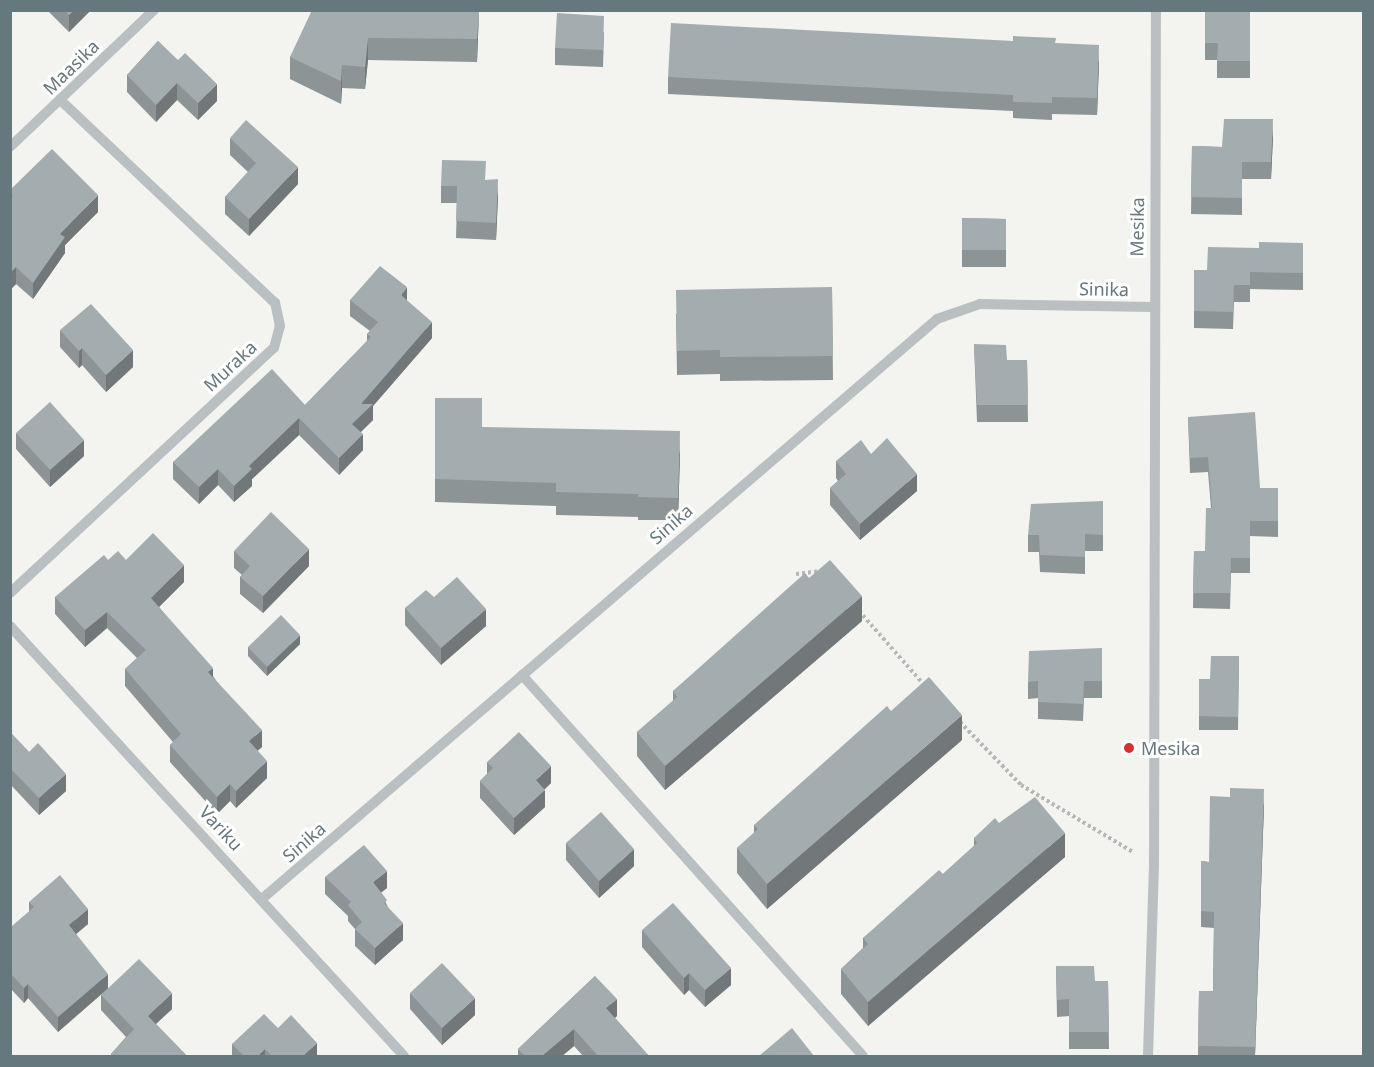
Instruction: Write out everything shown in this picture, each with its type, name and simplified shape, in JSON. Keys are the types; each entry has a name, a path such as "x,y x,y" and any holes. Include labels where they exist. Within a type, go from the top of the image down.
{"street":[{"name":"Maasika","path":"10,147 154,10"},
{"name":"Mesika","path":"1148,1056 1154,865 1153,307 1156,10"},
{"name":"Muraka","path":"10,593 274,348 280,326 275,303 60,100"},
{"name":"Sinika","path":"263,898 937,318 980,304 1153,307"},
{"name":"Variku","path":"10,626 263,898 404,1056"},
{"path":"522,675 862,1056"}],"path":[{"path":"796,574 824,571"},
{"path":"854,605 930,691"},
{"path":"955,716 1021,784 1154,865"}],"building":[{"path":"64,10 74,10 69,15"},
{"path":"312,10 338,12 338,10 479,10 477,39 368,38 365,67 342,65 341,81 290,57"},
{"path":"1205,10 1250,10 1250,61 1217,61 1218,43 1205,43"},
{"path":"557,13 604,16 603,50 555,48"},
{"path":"671,23 1013,41 1013,36 1056,38 1055,43 1099,45 1097,98 1052,97 1052,103 1013,102 1013,95 668,77"},
{"path":"158,41 178,60 185,53 217,84 198,103 177,83 156,105 127,75"},
{"path":"1224,119 1273,119 1271,162 1242,162 1242,198 1191,197 1192,146 1222,147"},
{"path":"246,120 298,167 249,219 225,197 256,163 230,138"},
{"path":"52,149 98,195 60,234 65,237 33,283 16,267 10,273 10,198 13,196 10,190"},
{"path":"442,160 486,161 485,180 498,179 496,223 456,221 457,186 441,186"},
{"path":"962,218 1006,219 1006,250 962,250"},
{"path":"1259,242 1303,243 1303,273 1250,272 1250,285 1234,285 1233,312 1194,311 1194,270 1207,270 1208,247 1259,248"},
{"path":"380,266 407,287 401,295 432,322 361,404 373,404 352,424 363,434 339,458 299,418 249,466 252,469 234,486 218,469 199,487 173,462 272,369 305,405 371,337 367,334 378,322 350,300"},
{"path":"832,287 833,356 720,357 720,350 677,351 676,290"},
{"path":"91,304 133,350 106,375 82,348 79,351 60,330"},
{"path":"974,344 1006,345 1007,360 1027,360 1028,405 977,405"},
{"path":"435,398 482,398 482,427 680,431 678,498 638,497 638,494 556,492 556,483 435,479"},
{"path":"50,402 84,440 50,470 16,433"},
{"path":"1255,412 1260,488 1278,488 1278,521 1250,521 1250,558 1231,558 1230,593 1193,593 1194,551 1205,551 1206,508 1212,508 1208,457 1190,458 1188,417"},
{"path":"887,438 917,474 860,524 830,488 846,474 836,461 861,440 871,454"},
{"path":"1103,501 1103,535 1085,534 1085,557 1040,555 1039,535 1028,535 1031,504"},
{"path":"271,512 309,549 263,596 240,577 250,566 234,551"},
{"path":"153,533 184,565 151,598 213,668 208,672 262,730 249,741 267,761 236,791 230,784 217,797 170,745 181,734 125,669 146,650 107,612 85,630 55,597 104,555 108,560 118,551 126,560"},
{"path":"830,560 862,596 665,766 637,732 677,697 673,691 805,573 809,578"},
{"path":"457,577 486,609 441,648 405,608 426,590 434,597"},
{"path":"281,615 300,635 267,667 248,647"},
{"path":"1102,648 1102,681 1084,681 1083,704 1038,702 1038,681 1028,682 1029,651"},
{"path":"1211,656 1239,656 1238,717 1199,716 1199,679 1210,679"},
{"path":"929,677 962,715 767,884 737,848 758,829 754,825 887,706 891,711"},
{"path":"10,732 29,752 38,743 66,774 39,798 10,768"},
{"path":"519,732 551,766 536,780 545,790 514,818 480,781 493,768 487,762"},
{"path":"1230,788 1264,789 1255,1047 1198,1046 1199,991 1213,991 1214,912 1201,911 1201,861 1209,862 1210,796 1230,797"},
{"path":"1035,797 1065,833 868,1002 841,969 868,944 863,938 939,870 943,874 977,843 974,838 995,818 999,823"},
{"path":"601,812 634,849 599,881 566,843"},
{"path":"364,845 387,871 373,882 387,900 384,903 403,923 375,948 355,929 362,922 348,905 351,902 325,877"},
{"path":"60,875 88,909 69,925 108,974 58,1017 28,984 24,988 10,973 10,928 34,907 29,902"},
{"path":"673,903 731,968 705,990 689,973 684,978 642,930"},
{"path":"139,959 172,993 148,1016 187,1056 114,1056 111,1054 137,1026 134,1029 101,995"},
{"path":"442,963 475,998 442,1028 410,993"},
{"path":"1056,966 1094,966 1095,981 1108,981 1109,1032 1069,1032 1069,999 1057,1000"},
{"path":"595,976 617,999 606,1008 649,1056 598,1056 574,1029 542,1056 525,1056 518,1049"},
{"path":"264,1014 278,1028 291,1015 317,1043 303,1056 272,1056 265,1049 258,1056 244,1056 232,1044"},
{"path":"792,1028 814,1056 759,1056"}],"place":[{"name":"Mesika","path":"1129,748"}]}
